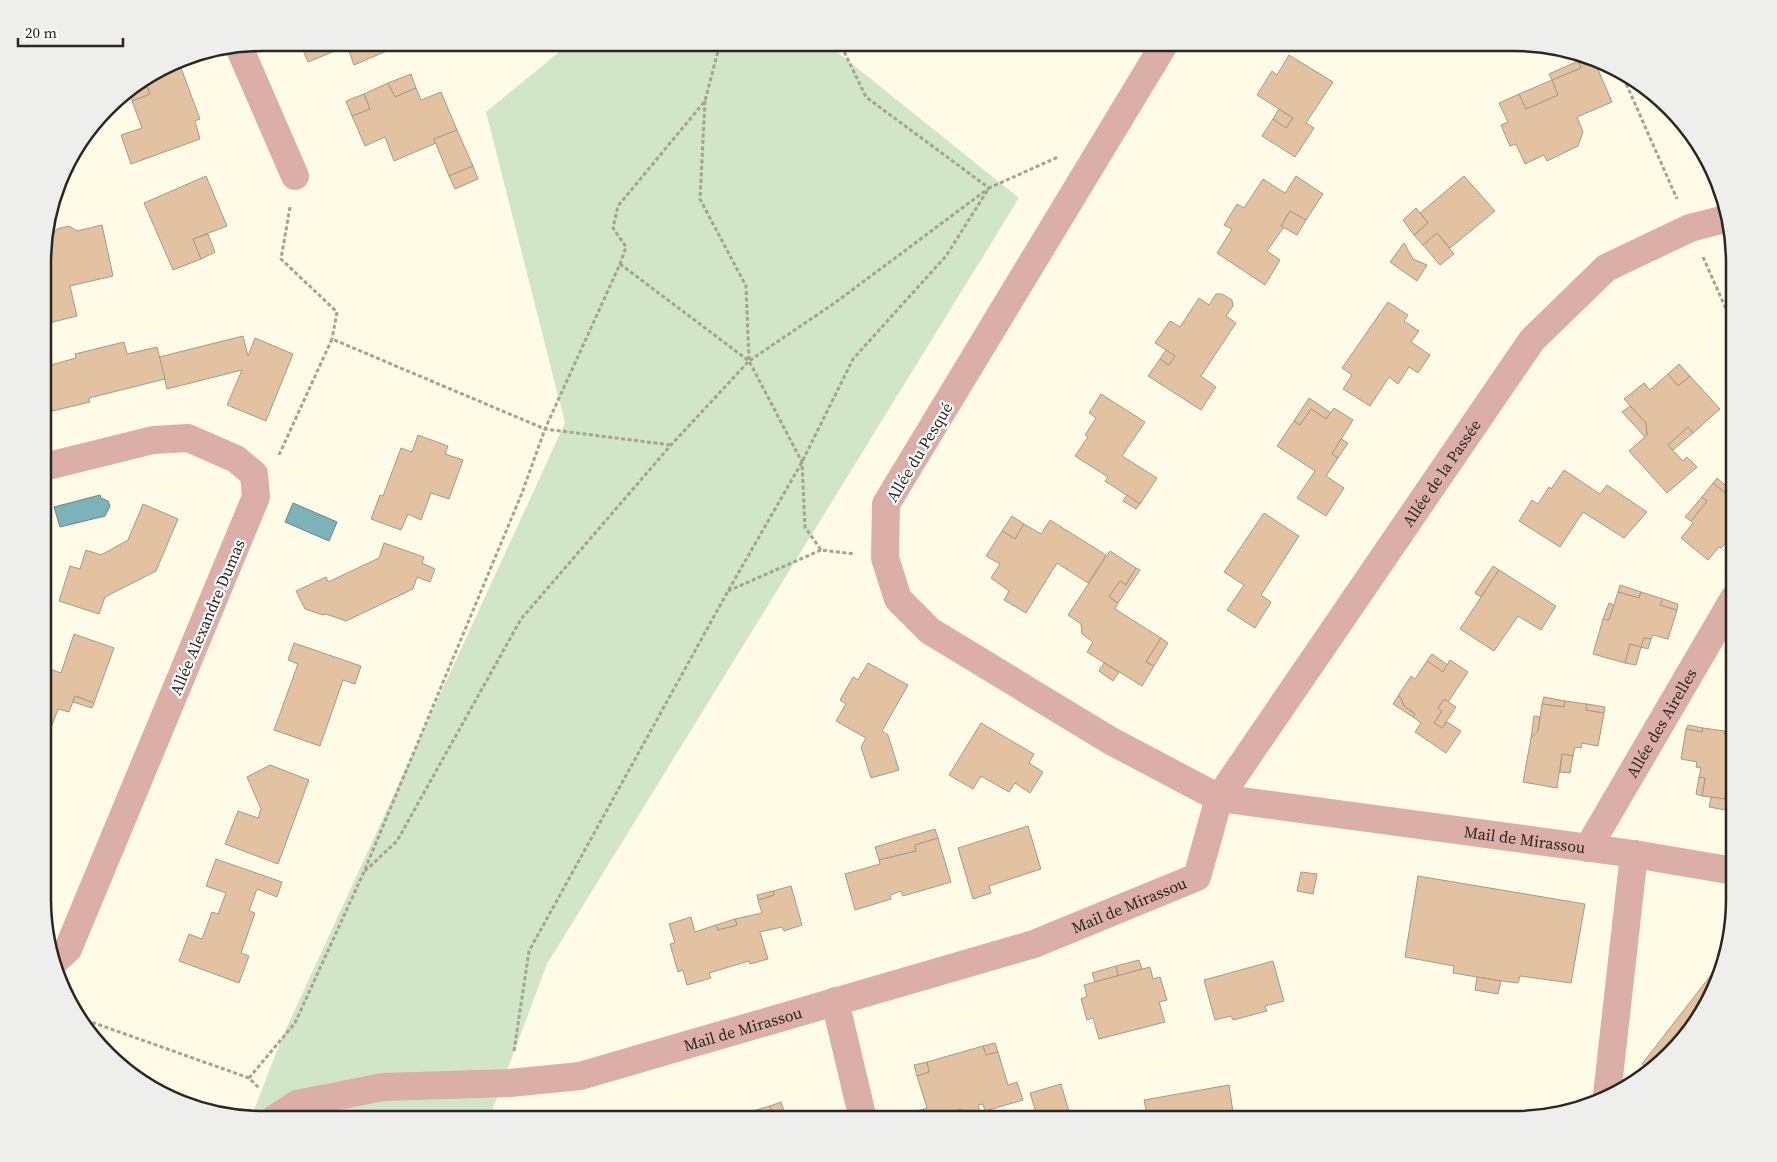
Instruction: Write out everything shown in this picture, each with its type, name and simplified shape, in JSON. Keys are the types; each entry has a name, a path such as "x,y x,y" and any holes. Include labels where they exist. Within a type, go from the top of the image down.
{"street":[{"name":"Allée du Pesqué","path":"1160,51 886,504 885,558 898,599 930,631 1111,741 1219,798"},
{"path":"241,53 295,176"},
{"name":"Allée de la Passée","path":"1219,798 1532,340 1606,268 1690,228 1722,220"},
{"path":"51,465 153,440 188,438 236,459 254,474"},
{"name":"Allée Alexandre Dumas","path":"59,957 68,949 233,556 256,497 254,474"},
{"name":"Allée des Airelles","path":"1588,848 1726,612"},
{"name":"Mail de Mirassou","path":"286,1111 297,1104 383,1087 510,1084 580,1076 1034,944 1197,877 1219,798 1634,854 1726,870"},
{"path":"1608,1089 1634,854"},
{"path":"835,1001 861,1111"}],"path":[{"path":"718,51 704,101 700,199 746,286 748,361"},
{"path":"844,51 866,97 988,188"},
{"path":"249,1078 295,1023 363,874 522,493 545,429 620,264 626,247 614,228 618,206 704,101"},
{"path":"363,874 397,840 521,619 671,445 748,361 836,302 988,188 1058,157"},
{"path":"254,474 275,462 332,339 337,312 281,259 295,176"},
{"path":"510,1084 528,951 802,462 853,358 946,256 988,188"},
{"path":"620,264 748,361 802,462 805,528 821,550"},
{"path":"332,339 545,429 671,445"},
{"path":"728,591 821,550 885,558"},
{"path":"90,1022 249,1078 274,1111"}],"green space":[{"path":"560,51 836,51 1019,198 547,964 492,1111 254,1110 281,1040 565,423 486,112"}],"water":[{"path":"100,495 101,498 108,501 110,506 105,516 60,527 54,507"},
{"path":"293,503 337,522 329,541 285,522"}],"building":[{"path":"303,51 335,51 308,62"},
{"path":"349,51 386,51 354,65"},
{"path":"1289,55 1333,82 1306,123 1314,128 1295,157 1262,136 1273,119 1286,128 1293,118 1257,95 1272,71 1277,75"},
{"path":"1578,61 1597,68 1612,102 1577,117 1583,132 1578,146 1547,161 1544,155 1525,164 1516,144 1510,146 1501,125 1508,122 1499,103 1519,94 1526,109 1558,95 1552,80 1581,68"},
{"path":"1578,61 1581,68 1552,80 1549,74"},
{"path":"181,68 200,119 195,121 200,139 131,164 121,135 142,128 132,101 150,94 147,86"},
{"path":"411,74 416,88 395,97 388,83"},
{"path":"1552,80 1558,95 1526,109 1519,94"},
{"path":"388,83 395,97 416,88 421,100 441,92 457,130 434,139 436,143 394,161 385,137 365,146 352,116 370,109 364,94"},
{"path":"147,87 150,94 132,101 131,97"},
{"path":"364,94 370,109 352,116 346,101"},
{"path":"1279,109 1293,118 1286,128 1273,119"},
{"path":"457,130 473,166 449,176 434,139"},
{"path":"473,166 478,179 455,189 449,176"},
{"path":"206,176 227,226 193,239 201,259 173,270 144,203"},
{"path":"1296,176 1323,194 1306,220 1290,211 1281,226 1284,227 1267,251 1280,260 1265,285 1217,253 1232,229 1224,225 1237,204 1244,208 1263,179 1285,193"},
{"path":"1464,176 1495,211 1450,248 1437,233 1423,245 1414,235 1428,223 1420,213"},
{"path":"1416,208 1428,223 1414,235 1403,220"},
{"path":"1290,211 1306,220 1297,235 1281,226"},
{"path":"102,225 113,276 70,286 77,316 51,322 53,234 57,229 69,226 77,231"},
{"path":"1437,233 1454,254 1440,265 1423,245"},
{"path":"208,234 215,252 201,259 193,239"},
{"path":"1404,243 1413,259 1427,265 1417,281 1390,262"},
{"path":"1216,294 1222,294 1232,300 1233,306 1226,316 1236,323 1201,376 1216,387 1201,410 1148,376 1160,359 1169,365 1175,356 1155,343 1170,321 1180,327 1199,298 1209,305"},
{"path":"1388,302 1408,315 1404,321 1419,331 1411,342 1430,355 1418,373 1409,367 1398,384 1389,377 1370,406 1343,389 1352,375 1342,368"},
{"path":"243,336 248,356 255,338 293,354 266,421 227,405 242,370 167,389 159,357"},
{"path":"124,342 127,354 157,347 165,379 89,398 90,402 51,411 51,365 76,358 75,354"},
{"path":"1166,350 1175,356 1169,365 1160,359"},
{"path":"1679,364 1690,376 1678,386 1668,374"},
{"path":"1668,374 1678,386 1690,376 1720,409 1693,433 1688,427 1668,445 1683,461 1687,457 1697,467 1667,493 1629,451 1647,435 1646,423 1624,399 1644,383 1650,390"},
{"path":"1101,394 1145,422 1122,456 1157,478 1140,504 1105,481 1108,477 1075,456 1088,437 1085,435 1096,418 1089,413"},
{"path":"1309,398 1331,413 1326,419 1311,409 1300,425 1294,421"},
{"path":"1630,406 1646,423 1647,435 1645,437 1622,412"},
{"path":"1334,408 1353,420 1332,454 1338,458 1326,476 1344,488 1326,516 1297,498 1315,471 1277,446 1294,421 1300,425 1311,409 1326,419"},
{"path":"1688,427 1693,433 1673,450 1668,445"},
{"path":"418,435 448,446 445,454 463,460 449,499 431,493 421,520 408,514 401,530 371,519 380,495 383,496 401,448 412,452"},
{"path":"1341,439 1348,443 1338,458 1332,454"},
{"path":"1564,470 1600,494 1607,485 1647,512 1624,538 1583,512 1560,547 1519,521 1532,500 1538,504 1549,487 1551,489"},
{"path":"1717,478 1726,486 1726,494 1713,483"},
{"path":"1713,483 1726,494 1726,543 1721,548 1719,547 1708,560 1681,538 1693,523 1691,521 1707,501 1702,497"},
{"path":"1127,495 1140,504 1136,509 1123,501"},
{"path":"1702,497 1707,501 1691,521 1685,517"},
{"path":"143,504 178,519 156,571 105,597 99,614 59,601 70,566 80,569 86,550 101,555 128,540"},
{"path":"1264,513 1299,536 1261,595 1271,602 1255,628 1227,610 1244,585 1224,572"},
{"path":"1012,516 1024,524 1015,539 1002,531"},
{"path":"1050,520 1106,555 1088,583 1057,563 1026,613 1004,600 1009,591 991,578 1000,564 986,556 1002,531 1015,539 1024,524 1041,534"},
{"path":"384,543 424,557 422,563 435,569 430,582 417,577 413,589 346,621 305,609 296,591 326,577 328,582 379,558"},
{"path":"1110,551 1136,568 1126,585 1120,581 1109,597 1118,603 1115,609 1161,638 1146,662 1154,666 1142,686 1087,652 1093,642 1082,634 1081,624 1068,615"},
{"path":"1493,566 1499,570 1481,597 1475,593"},
{"path":"1136,568 1140,570 1118,603 1109,597 1120,581 1126,585"},
{"path":"1499,570 1556,606 1541,630 1518,616 1494,651 1460,629"},
{"path":"1620,585 1641,592 1639,598 1618,592"},
{"path":"1618,592 1639,598 1641,592 1663,599 1660,605 1677,610 1668,639 1653,635 1651,639 1644,638 1641,647 1630,644 1625,663 1593,654 1603,619 1609,620"},
{"path":"1663,599 1678,604 1677,610 1660,605"},
{"path":"1609,603 1614,605 1609,620 1603,619"},
{"path":"74,634 114,648 94,703 75,696 69,712 58,709 51,728 51,669 61,673"},
{"path":"1161,638 1168,643 1154,666 1146,662"},
{"path":"1644,638 1651,639 1648,649 1641,647"},
{"path":"294,643 361,666 355,684 343,680 320,746 274,730 298,664 288,660"},
{"path":"1630,644 1641,647 1636,665 1625,663"},
{"path":"1432,654 1448,665 1443,672 1427,661"},
{"path":"1450,660 1468,672 1448,702 1444,699 1438,708 1442,711 1434,723 1442,728 1447,722 1461,731 1446,753 1415,732 1421,723 1413,717 1415,714 1404,706 1401,698 1398,696 1411,676 1415,679 1427,661 1443,672"},
{"path":"868,663 908,685 882,731 888,735 899,770 871,778 861,747 866,738 836,721 846,704 840,700 853,677 858,680"},
{"path":"1104,663 1119,672 1113,681 1099,671"},
{"path":"75,696 94,703 92,708 73,702"},
{"path":"1398,696 1401,698 1404,706 1415,714 1413,717 1393,704"},
{"path":"1544,697 1565,701 1564,707 1542,704"},
{"path":"1444,699 1456,707 1442,728 1434,723 1442,711 1438,708"},
{"path":"1565,701 1587,704 1586,710 1604,713 1598,746 1582,743 1581,748 1575,747 1573,756 1562,754 1557,788 1523,782 1531,738 1538,731 1542,704 1564,707"},
{"path":"1587,704 1605,707 1604,713 1586,710"},
{"path":"1534,716 1540,717 1538,731 1531,738"},
{"path":"981,723 1034,754 1029,763 1043,772 1030,793 1015,783 1009,792 981,776 973,789 949,775"},
{"path":"1688,725 1703,728 1702,732 1686,729"},
{"path":"1703,728 1725,731 1726,799 1702,796 1705,778 1699,777 1701,768 1696,767 1697,762 1681,759 1686,729 1702,732"},
{"path":"1562,754 1573,756 1570,773 1560,772"},
{"path":"270,765 309,780 278,864 225,844 238,811 258,818 261,809 247,777"},
{"path":"1699,777 1705,778 1702,796 1696,794"},
{"path":"1711,797 1726,799 1726,810 1709,807"},
{"path":"1028,826 1041,869 989,886 991,893 973,899 958,848"},
{"path":"935,829 938,838 915,845 916,851 879,860 875,847"},
{"path":"938,838 951,882 903,896 901,891 890,895 891,899 855,910 845,874 880,864 879,860 916,851 915,845"},
{"path":"216,859 282,882 277,897 257,889 249,911 255,913 241,953 249,956 239,983 179,961 189,934 202,939 212,912 218,914 226,893 206,886"},
{"path":"1301,872 1317,874 1313,894 1297,891"},
{"path":"1418,876 1585,904 1571,983 1520,976 1518,983 1501,981 1453,973 1454,966 1405,957"},
{"path":"791,886 802,925 784,931 782,927 760,932 768,959 750,964 749,961 709,973 711,978 687,985 683,970 678,972 670,944 675,943 669,924 691,917 695,932 716,925 718,930 737,925 735,919 762,913 758,900 774,895 773,891"},
{"path":"773,891 774,895 758,900 757,895"},
{"path":"735,919 737,925 718,930 716,925"},
{"path":"1139,960 1142,969 1118,976 1116,966"},
{"path":"1273,961 1284,1001 1265,1006 1267,1011 1233,1020 1231,1016 1215,1020 1204,980"},
{"path":"1116,966 1118,976 1095,982 1092,973"},
{"path":"1150,967 1153,979 1160,977 1167,1000 1159,1002 1165,1022 1099,1039 1093,1018 1087,1020 1081,999 1087,996 1084,985"},
{"path":"1713,973 1704,993 1682,1028 1654,1058 1645,1066 1642,1064"},
{"path":"1477,977 1501,981 1498,994 1475,990"},
{"path":"995,1043 998,1052 986,1055 983,1046"},
{"path":"983,1046 986,1055 998,1052 1008,1085 1017,1082 1023,1100 985,1111 983,1104 978,1105 980,1111 962,1111 961,1109 956,1111 917,1111 927,1108 917,1076 929,1072 927,1062"},
{"path":"927,1062 929,1072 917,1076 914,1065"},
{"path":"1061,1084 1069,1111 1036,1111 1030,1093"},
{"path":"1229,1085 1233,1111 1146,1111 1144,1100"},
{"path":"781,1102 784,1111 771,1111 770,1106"},
{"path":"770,1106 771,1111 752,1111"}]}
